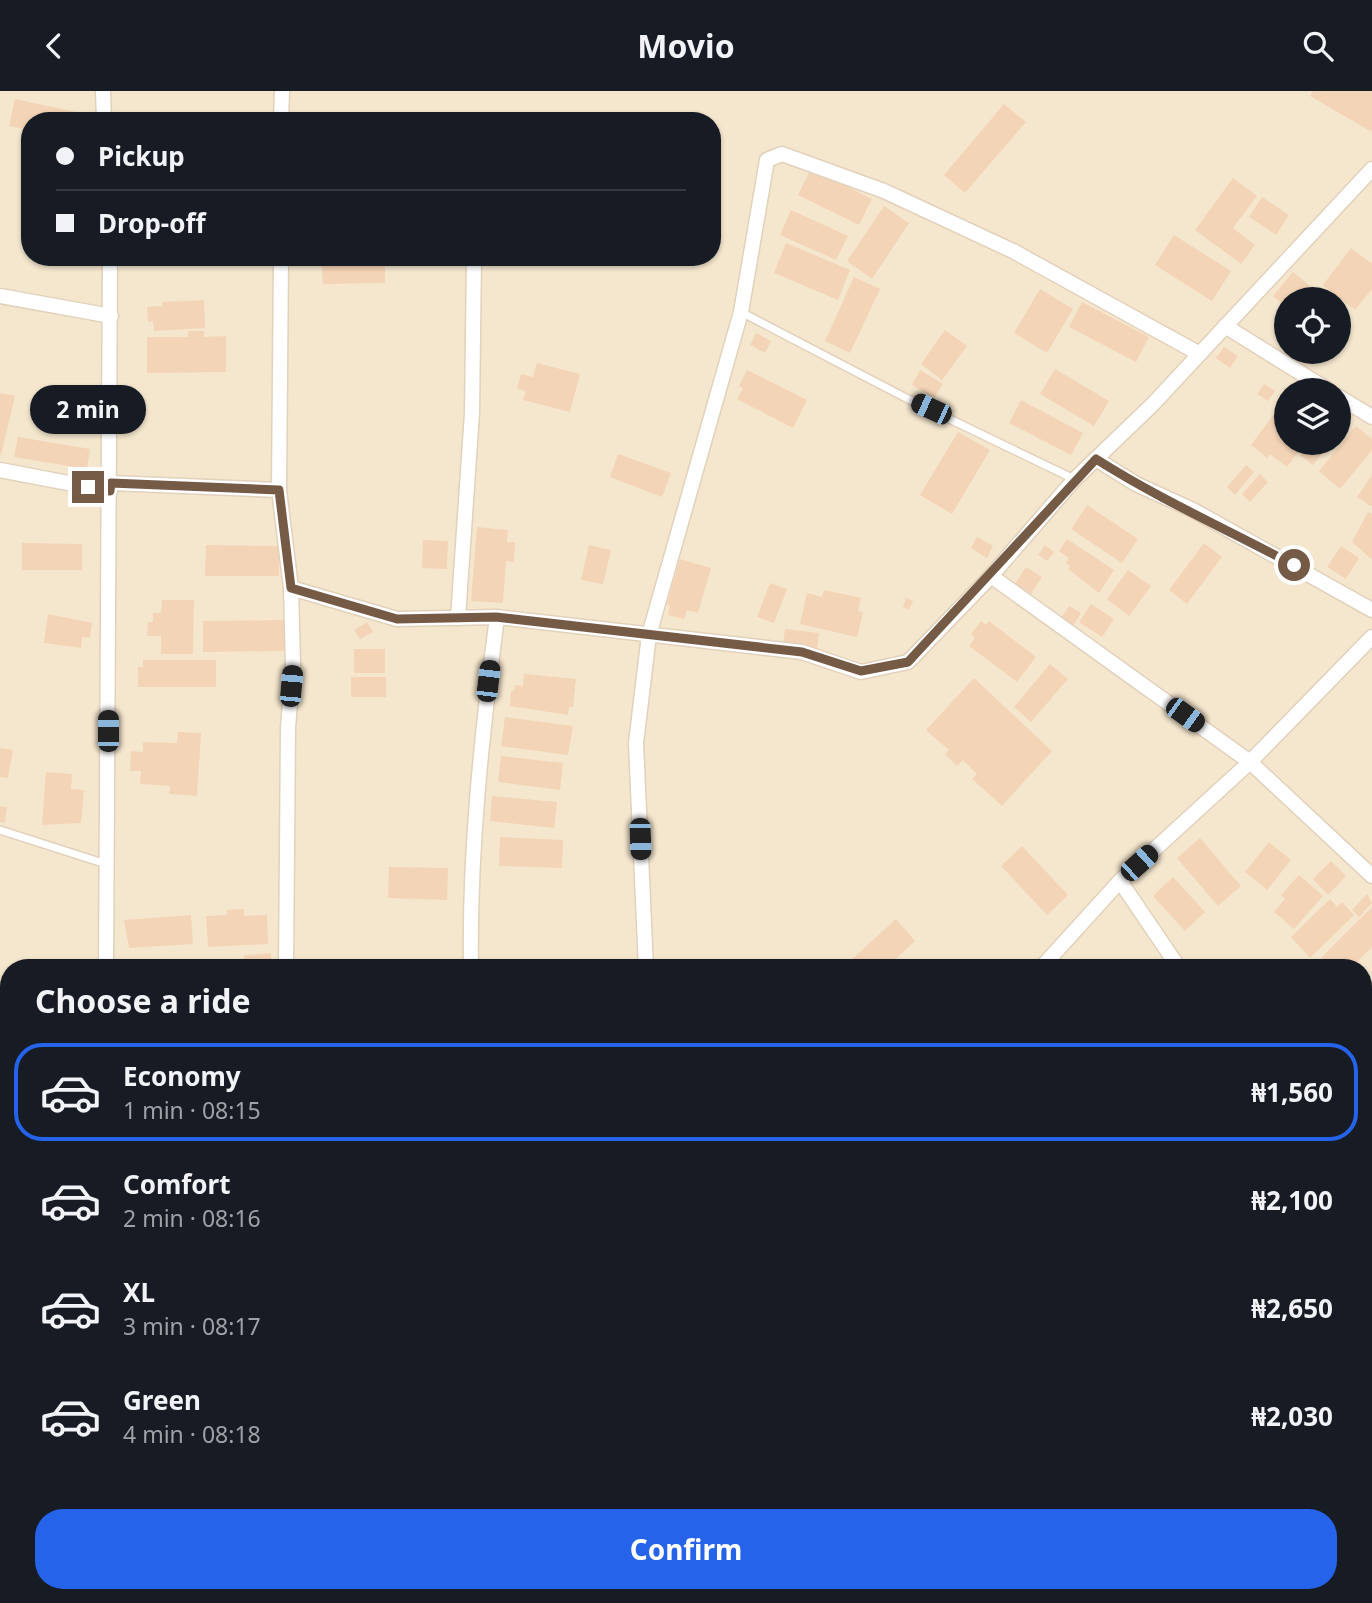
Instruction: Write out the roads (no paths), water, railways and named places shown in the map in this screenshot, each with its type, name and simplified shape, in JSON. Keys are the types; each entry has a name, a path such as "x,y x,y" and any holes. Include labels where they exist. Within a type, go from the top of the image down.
{"street":[{"path":"103,91 104,112"},
{"path":"281,112 282,91"},
{"path":"646,959 636,743 649,635 741,311 767,160 782,154 884,191 1013,251 1198,353"},
{"path":"291,588 397,619 496,617 802,652 861,671 908,662 991,576 1074,480 1153,404 1372,169"},
{"path":"106,959 111,487 110,266"},
{"path":"281,266 279,490 291,588 293,666 288,741 286,959"},
{"path":"458,618 472,412 474,266"},
{"path":"0,296 111,316"},
{"path":"1225,326 1309,378"},
{"path":"1351,404 1372,417"},
{"path":"1096,459 1136,484 1193,510 1372,610"},
{"path":"0,470 111,487 279,490"},
{"path":"991,576 1250,762 1372,876"},
{"path":"471,959 476,818 496,617"},
{"path":"1049,959 1120,881 1250,762 1372,637"},
{"path":"1120,881 1173,959"}],"lane":[{"path":"741,311 906,398 1074,480"},
{"path":"0,829 107,864"}]}
